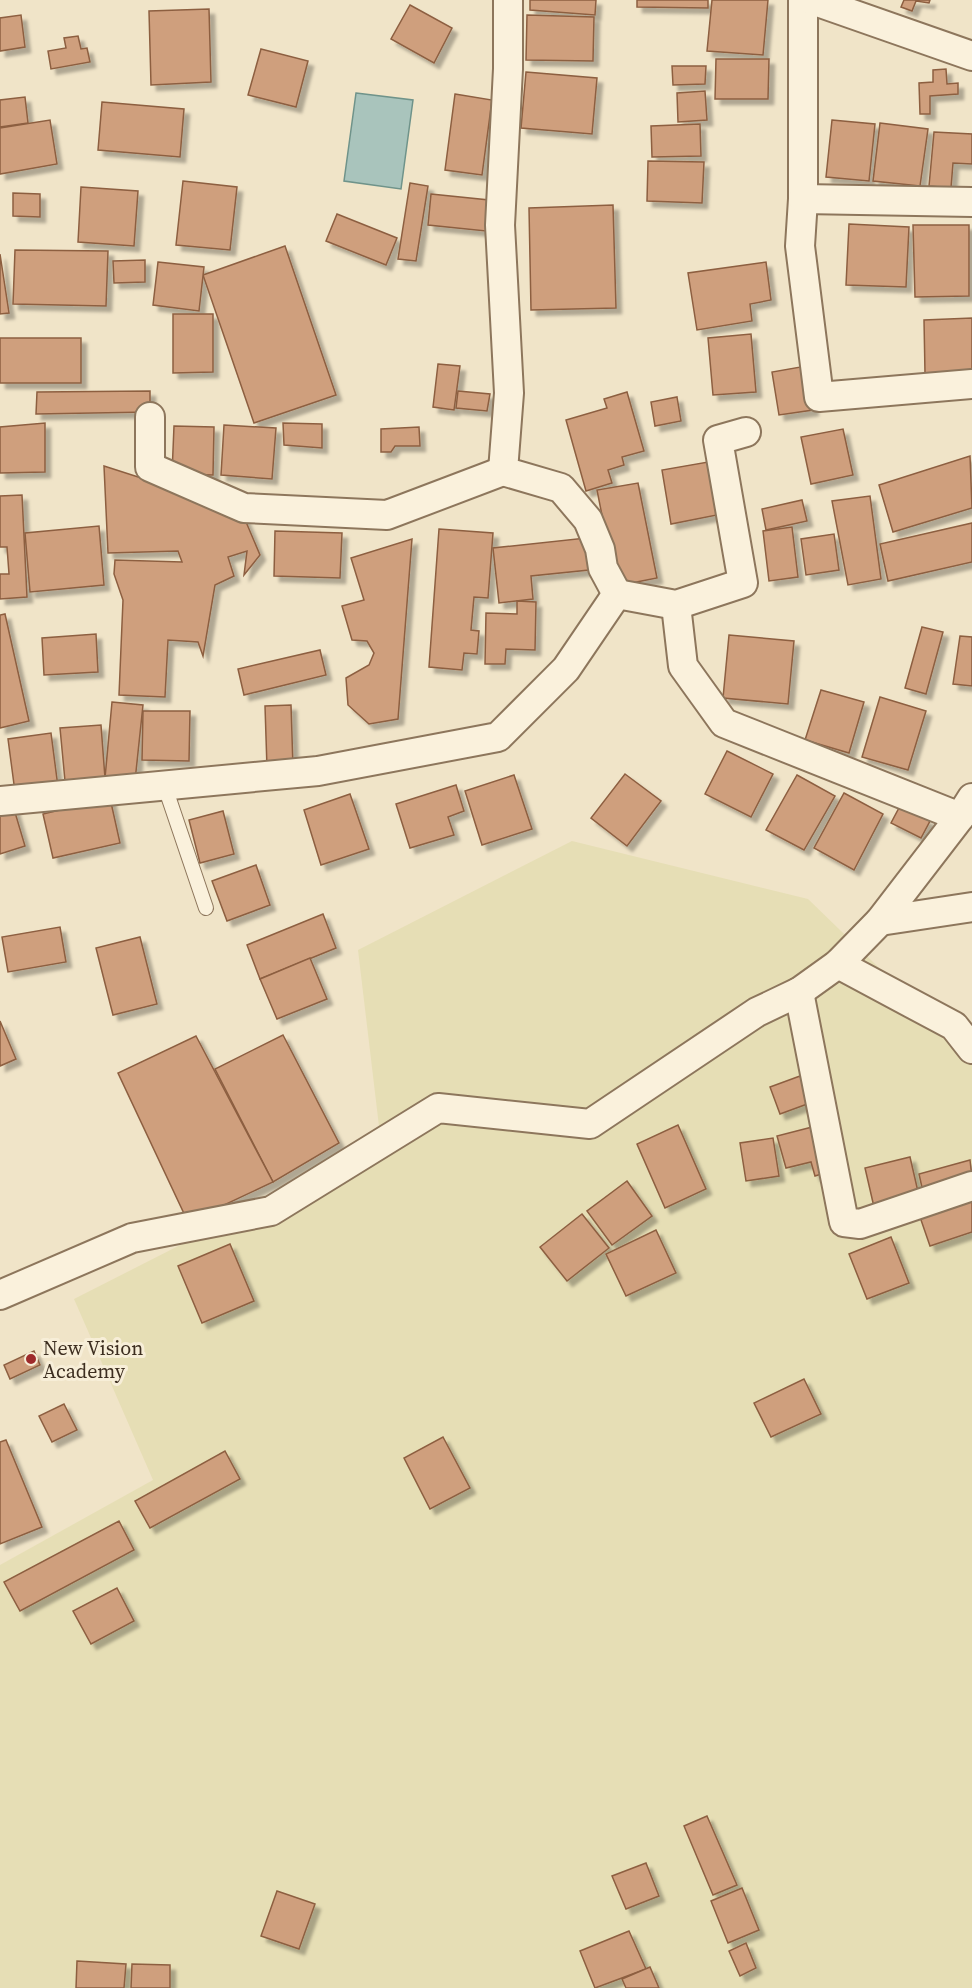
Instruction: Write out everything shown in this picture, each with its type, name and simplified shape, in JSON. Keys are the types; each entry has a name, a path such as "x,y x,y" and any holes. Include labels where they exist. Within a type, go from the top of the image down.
{"street":[{"path":"503,471 509,393 500,225 508,69 508,0"},
{"path":"803,0 803,199 800,246 819,397 972,384"},
{"path":"812,0 972,56"},
{"path":"803,199 972,202"},
{"path":"150,417 150,467 244,508 387,515 503,471 561,488 588,520 600,549 603,568 617,594"},
{"path":"617,594 676,605 743,583 718,440 746,432"},
{"path":"0,801 318,771 498,737 566,669 617,594"},
{"path":"0,1295 132,1238 271,1211 438,1108 590,1124 757,1012 799,992 838,964 880,921 966,807 724,723 683,666 676,605"},
{"path":"880,921 972,907"},
{"path":"838,964 954,1026 972,1049"},
{"path":"799,992 844,1222 860,1224 972,1186"}],"lane":[{"path":"165,787 206,908"}],"shaded area":[{"path":"572,841 808,899 972,1058 972,1988 0,1988 0,1565 153,1480 74,1299 381,1143 358,950"}],"water":[{"path":"356,93 413,100 401,189 344,181"}],"building":[{"path":"530,0 596,0 595,15 530,10"},
{"path":"637,0 708,0 708,8 637,7"},
{"path":"712,0 768,0 763,55 707,51"},
{"path":"904,0 930,0 929,3 916,1 912,11 901,7"},
{"path":"410,5 452,28 434,63 391,39"},
{"path":"209,9 211,82 151,85 149,11"},
{"path":"21,15 25,47 0,51 0,18"},
{"path":"527,15 594,17 593,61 526,60"},
{"path":"78,36 81,49 87,48 90,62 51,69 48,51 66,48 64,38"},
{"path":"261,49 308,61 296,107 248,95"},
{"path":"716,59 769,59 768,99 715,99"},
{"path":"672,66 706,66 705,84 673,85"},
{"path":"946,69 947,84 958,83 958,94 930,96 930,114 920,114 919,83 933,82 933,70"},
{"path":"526,72 597,78 592,134 521,128"},
{"path":"705,91 707,120 678,122 677,93"},
{"path":"455,94 492,100 482,175 445,170"},
{"path":"25,97 28,123 0,127 0,100"},
{"path":"102,102 184,109 180,157 98,150"},
{"path":"50,120 57,164 0,174 0,128"},
{"path":"832,120 875,124 869,181 826,177"},
{"path":"880,123 928,129 920,186 873,181"},
{"path":"700,124 701,156 652,157 651,126"},
{"path":"934,132 972,134 972,164 953,163 951,188 929,186"},
{"path":"648,161 704,162 702,203 647,201"},
{"path":"183,181 237,187 230,250 176,245"},
{"path":"410,183 428,186 416,261 398,259"},
{"path":"81,187 138,191 134,246 78,242"},
{"path":"13,193 40,194 40,217 13,216"},
{"path":"431,194 489,200 486,231 428,225"},
{"path":"613,205 616,308 531,310 529,208"},
{"path":"337,214 397,238 386,265 326,241"},
{"path":"849,224 909,227 906,287 846,285"},
{"path":"913,225 969,225 969,296 915,297"},
{"path":"285,246 336,395 254,423 203,275"},
{"path":"15,250 108,251 106,306 13,304"},
{"path":"0,254 9,313 0,314"},
{"path":"145,260 145,282 114,283 113,261"},
{"path":"158,262 204,267 199,311 153,305"},
{"path":"766,262 771,300 750,304 752,321 697,330 688,273"},
{"path":"173,314 213,314 213,372 173,373"},
{"path":"972,318 972,372 925,373 924,320"},
{"path":"751,334 756,392 713,395 708,338"},
{"path":"0,338 81,338 81,383 0,383"},
{"path":"438,364 460,366 454,410 433,407"},
{"path":"806,366 813,410 779,415 772,372"},
{"path":"150,391 150,412 36,414 37,392"},
{"path":"458,391 490,394 487,411 456,408"},
{"path":"627,392 644,451 622,457 624,465 608,470 612,483 586,491 566,420 607,408 604,399"},
{"path":"677,397 681,421 655,426 651,402"},
{"path":"45,423 45,472 0,473 0,427"},
{"path":"283,423 322,424 322,448 284,445"},
{"path":"224,425 276,428 272,479 221,475"},
{"path":"174,426 214,427 213,475 172,474"},
{"path":"419,427 420,446 395,446 391,452 381,452 381,429"},
{"path":"843,429 853,475 811,484 801,437"},
{"path":"970,456 972,508 893,532 879,485"},
{"path":"708,462 717,515 671,524 662,470"},
{"path":"104,466 241,510 260,555 244,575 247,551 228,557 234,576 215,585 203,656 198,642 168,640 165,697 119,695 123,600 114,574 115,560 182,562 178,551 108,553"},
{"path":"638,483 657,578 616,586 597,490"},
{"path":"22,495 27,597 0,599 0,574 9,574 7,547 0,547 0,496"},
{"path":"870,496 881,579 848,585 832,501"},
{"path":"802,500 807,521 766,530 762,509"},
{"path":"972,523 972,562 888,581 880,544"},
{"path":"99,526 104,585 30,592 25,533"},
{"path":"792,527 798,577 769,581 763,531"},
{"path":"439,529 493,533 488,598 474,597 471,630 479,631 477,654 464,653 462,670 429,667"},
{"path":"275,531 342,533 340,578 274,576"},
{"path":"834,534 839,570 806,575 801,539"},
{"path":"586,538 589,570 531,576 533,599 499,603 493,548"},
{"path":"412,539 398,719 369,724 348,705 346,678 369,665 374,653 367,641 352,640 342,606 364,600 351,558"},
{"path":"517,601 536,602 535,650 506,649 505,664 485,664 486,613 517,614"},
{"path":"5,614 29,721 0,728 0,615"},
{"path":"922,627 943,632 926,694 905,688"},
{"path":"96,634 98,672 44,675 42,638"},
{"path":"729,635 794,641 788,704 723,698"},
{"path":"960,636 972,637 972,686 953,684"},
{"path":"320,650 326,675 244,695 238,669"},
{"path":"821,690 864,702 849,753 805,740"},
{"path":"880,697 926,711 908,770 862,757"},
{"path":"112,702 143,705 135,781 105,778"},
{"path":"291,705 293,767 267,768 265,706"},
{"path":"143,711 190,711 189,761 142,760"},
{"path":"101,725 105,778 65,781 60,728"},
{"path":"51,733 58,787 15,792 8,739"},
{"path":"727,751 773,774 751,817 705,794"},
{"path":"625,774 661,801 627,846 591,818"},
{"path":"514,775 532,829 482,845 465,791"},
{"path":"797,775 835,796 804,850 766,830"},
{"path":"456,785 464,811 448,817 454,835 410,848 396,804"},
{"path":"844,793 883,814 854,870 814,848"},
{"path":"350,794 369,849 321,865 304,810"},
{"path":"110,798 120,843 53,858 43,814"},
{"path":"900,806 930,821 921,838 891,823"},
{"path":"14,809 25,846 0,854 0,814"},
{"path":"223,811 234,854 200,863 189,820"},
{"path":"256,865 270,905 227,921 212,881"},
{"path":"323,914 336,948 260,979 247,945"},
{"path":"60,927 66,962 8,972 2,937"},
{"path":"140,937 157,1004 113,1015 96,948"},
{"path":"310,958 327,999 277,1019 260,979"},
{"path":"0,1021 16,1059 0,1066"},
{"path":"283,1035 339,1143 273,1182 215,1069"},
{"path":"196,1036 273,1182 188,1222 118,1073"},
{"path":"800,1076 810,1103 780,1114 770,1087"},
{"path":"678,1125 706,1189 665,1208 637,1144"},
{"path":"820,1125 831,1171 815,1176 811,1162 786,1168 777,1136"},
{"path":"773,1138 779,1176 746,1181 740,1143"},
{"path":"910,1157 919,1196 874,1207 865,1168"},
{"path":"970,1160 972,1178 923,1192 919,1174"},
{"path":"627,1181 652,1216 612,1245 587,1211"},
{"path":"972,1199 972,1232 930,1246 920,1217"},
{"path":"582,1214 609,1248 567,1281 540,1247"},
{"path":"656,1230 676,1273 626,1296 606,1254"},
{"path":"891,1237 909,1283 867,1299 849,1254"},
{"path":"230,1244 254,1301 202,1323 178,1266"},
{"path":"34,1351 40,1365 10,1379 4,1365"},
{"path":"804,1379 821,1414 771,1437 754,1403"},
{"path":"64,1404 77,1430 52,1442 39,1416"},
{"path":"443,1437 470,1488 430,1509 404,1458"},
{"path":"6,1440 42,1527 0,1544 0,1442"},
{"path":"225,1451 240,1479 150,1528 135,1501"},
{"path":"119,1521 134,1550 20,1611 4,1582"},
{"path":"117,1588 134,1621 91,1644 73,1611"},
{"path":"707,1816 737,1885 713,1895 684,1826"},
{"path":"646,1863 659,1896 626,1909 612,1876"},
{"path":"742,1888 759,1930 728,1943 711,1901"},
{"path":"277,1891 315,1904 299,1949 261,1936"},
{"path":"629,1931 646,1969 595,1988 580,1951"},
{"path":"746,1943 756,1968 740,1976 729,1951"},
{"path":"77,1961 126,1964 124,1988 76,1988"},
{"path":"132,1964 170,1965 170,1988 131,1988"},
{"path":"650,1967 659,1988 626,1988 622,1979"}],"place":[{"name":"New Vision Academy","path":"31,1359"}]}
